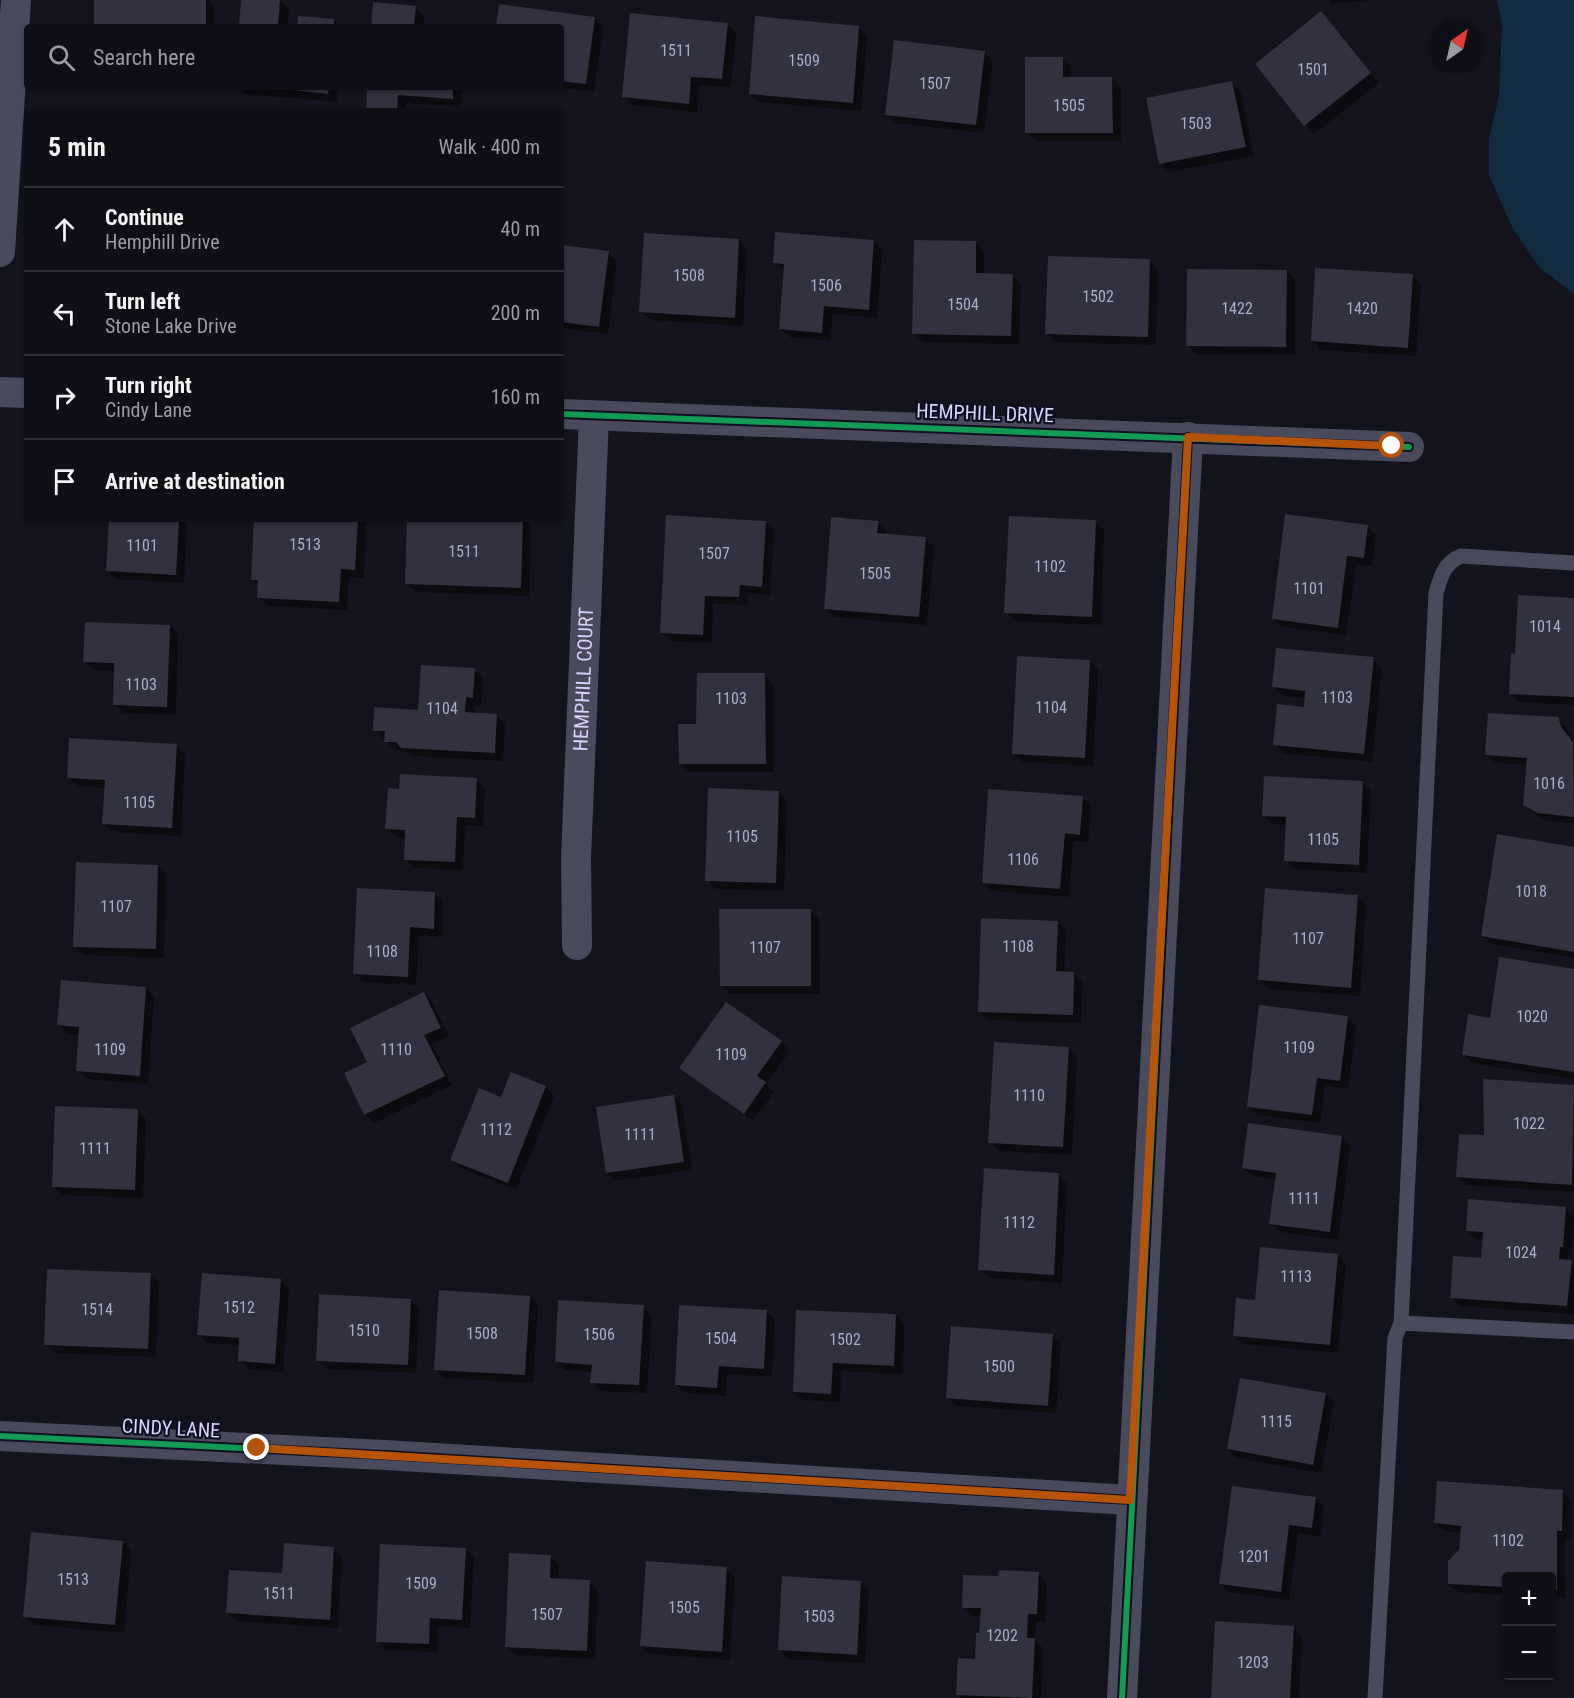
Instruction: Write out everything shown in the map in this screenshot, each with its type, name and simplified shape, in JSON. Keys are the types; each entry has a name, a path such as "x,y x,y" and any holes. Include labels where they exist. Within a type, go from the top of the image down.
{"street":[{"path":"0,252 16,0"},
{"path":"0,392 24,393"},
{"name":"HEMPHILL DRIVE","path":"564,414 1409,447"},
{"name":"HEMPHILL COURT","path":"577,945 576,858 594,416"},
{"path":"1122,1698 1130,1500 1188,437"},
{"name":"CINDY LANE","path":"0,1436 362,1454 1130,1500"}],"lane":[{"path":"1375,1698 1395,1338 1401,1323 1436,593 1450,560 1461,556 1574,562"},
{"path":"1401,1323 1574,1332"}],"water":[{"path":"1497,0 1574,0 1574,294 1540,268 1513,229 1489,175 1489,139 1499,96 1502,25"}],"building":[{"path":"94,0 206,0 206,24 94,24"},
{"path":"241,0 280,0 278,24 239,24"},
{"path":"373,2 416,6 414,24 371,24"},
{"path":"499,4 595,17 586,84 564,81 564,24 496,24"},
{"path":"1321,11 1371,73 1304,126 1255,64"},
{"path":"630,13 728,23 722,79 691,77 689,104 622,97"},
{"path":"298,16 334,19 334,24 297,24"},
{"path":"755,16 859,26 853,103 749,94"},
{"path":"894,40 985,51 976,125 885,115"},
{"path":"1025,57 1063,57 1063,77 1112,77 1113,133 1025,133"},
{"path":"1232,81 1246,147 1159,164 1146,98"},
{"path":"292,90 329,90 328,94"},
{"path":"367,90 453,90 453,99 398,95 397,108 366,108"},
{"path":"775,232 874,240 869,310 824,306 822,333 779,329 784,264 773,263"},
{"path":"644,233 739,239 735,318 639,312"},
{"path":"914,240 976,241 976,273 1013,274 1011,336 912,334"},
{"path":"564,245 609,251 599,327 564,322"},
{"path":"1048,256 1150,259 1148,337 1045,334"},
{"path":"1315,268 1413,274 1408,348 1311,341"},
{"path":"1187,269 1287,270 1286,347 1186,346"},
{"path":"1285,514 1368,525 1364,558 1347,556 1338,628 1272,619"},
{"path":"666,515 766,521 762,587 740,585 739,597 705,596 703,635 660,633"},
{"path":"1009,516 1096,520 1092,617 1004,613"},
{"path":"831,517 879,521 877,533 926,537 919,617 824,609"},
{"path":"109,522 179,522 176,575 106,571"},
{"path":"254,522 358,522 355,570 341,569 339,602 257,598 258,580 251,580"},
{"path":"407,522 523,522 521,588 405,584"},
{"path":"1518,595 1574,598 1574,697 1509,694 1511,653 1515,654"},
{"path":"85,622 170,625 167,707 113,705 114,663 83,662"},
{"path":"1276,648 1374,657 1364,754 1273,745 1277,704 1304,707 1305,691 1272,687"},
{"path":"1017,656 1090,660 1085,758 1012,754"},
{"path":"421,665 475,668 473,698 466,697 465,712 497,714 495,753 401,748 396,742 384,742 385,731 373,731 374,707 418,710"},
{"path":"697,673 765,673 766,764 679,764 678,724 696,724"},
{"path":"1488,713 1558,717 1562,728 1573,742 1574,817 1537,813 1523,805 1527,758 1485,755"},
{"path":"69,738 177,744 172,828 102,824 105,780 67,778"},
{"path":"400,774 477,778 475,818 457,817 455,862 404,860 405,830 385,829 388,788 399,789"},
{"path":"1264,776 1363,781 1359,865 1284,861 1286,817 1262,816"},
{"path":"708,788 779,791 776,883 705,881"},
{"path":"988,789 1083,796 1080,835 1065,833 1060,889 982,883"},
{"path":"1497,834 1574,847 1574,952 1481,936"},
{"path":"76,862 158,865 156,949 73,947"},
{"path":"357,888 435,892 434,929 410,927 408,977 353,974"},
{"path":"1265,888 1358,895 1351,988 1258,980"},
{"path":"719,909 811,909 811,986 720,986"},
{"path":"981,918 1058,921 1056,971 1074,972 1073,1015 978,1012"},
{"path":"1499,957 1574,969 1574,1072 1462,1055 1468,1014 1490,1018"},
{"path":"61,980 146,987 140,1076 76,1071 79,1027 57,1025"},
{"path":"424,992 441,1028 424,1035 445,1076 364,1115 344,1073 367,1062 350,1028"},
{"path":"726,1002 782,1041 757,1076 766,1082 744,1114 679,1068"},
{"path":"1259,1005 1348,1016 1340,1081 1317,1078 1312,1115 1247,1107"},
{"path":"994,1042 1069,1047 1063,1147 988,1143"},
{"path":"511,1072 546,1086 508,1183 450,1160 479,1088 501,1097"},
{"path":"1483,1079 1574,1085 1572,1185 1456,1177 1459,1134 1484,1135"},
{"path":"674,1095 684,1162 606,1173 596,1107"},
{"path":"55,1106 138,1109 135,1190 52,1187"},
{"path":"1248,1123 1342,1136 1330,1232 1269,1224 1276,1173 1242,1168"},
{"path":"984,1168 1059,1173 1054,1275 978,1270"},
{"path":"1468,1199 1566,1207 1563,1247 1560,1247 1559,1259 1572,1260 1567,1306 1450,1298 1453,1256 1481,1258 1483,1232 1466,1231"},
{"path":"1260,1247 1338,1254 1330,1345 1233,1336 1236,1298 1255,1300"},
{"path":"47,1269 151,1273 148,1349 44,1345"},
{"path":"202,1273 281,1279 275,1364 238,1361 239,1338 197,1335"},
{"path":"439,1290 530,1296 525,1375 434,1370"},
{"path":"319,1294 411,1299 408,1365 316,1361"},
{"path":"558,1300 644,1305 639,1385 590,1383 592,1365 555,1362"},
{"path":"679,1305 767,1310 764,1369 719,1366 717,1388 675,1385"},
{"path":"796,1310 896,1314 894,1366 833,1363 831,1394 793,1392"},
{"path":"951,1326 1053,1334 1048,1406 946,1398"},
{"path":"1240,1378 1326,1393 1313,1465 1227,1449"},
{"path":"1437,1481 1563,1490 1562,1531 1557,1531 1557,1590 1556,1572 1502,1572 1502,1587 1448,1584 1448,1561 1459,1550 1461,1526 1434,1523"},
{"path":"1232,1486 1316,1497 1312,1528 1289,1525 1281,1592 1219,1584"},
{"path":"31,1532 123,1541 115,1625 23,1617"},
{"path":"284,1543 334,1547 330,1620 226,1613 229,1570 282,1573"},
{"path":"380,1544 466,1548 462,1620 430,1618 429,1644 376,1642"},
{"path":"509,1553 551,1555 550,1578 590,1580 587,1651 505,1647"},
{"path":"646,1561 727,1567 722,1652 640,1646"},
{"path":"999,1570 1039,1572 1037,1614 1028,1614 1027,1638 1035,1638 1032,1698 956,1695 958,1658 975,1659 976,1633 979,1633 981,1608 962,1608 963,1575 998,1576"},
{"path":"782,1576 861,1581 857,1655 778,1650"},
{"path":"1215,1621 1294,1626 1290,1698 1211,1698"}],"cycle path":[{"path":"564,414 1409,447"},
{"path":"1122,1698 1188,437"},
{"path":"0,1436 385,1455 1130,1500"}],"route":[{"path":"257,1448 1130,1500 1188,437 1392,446"}]}
